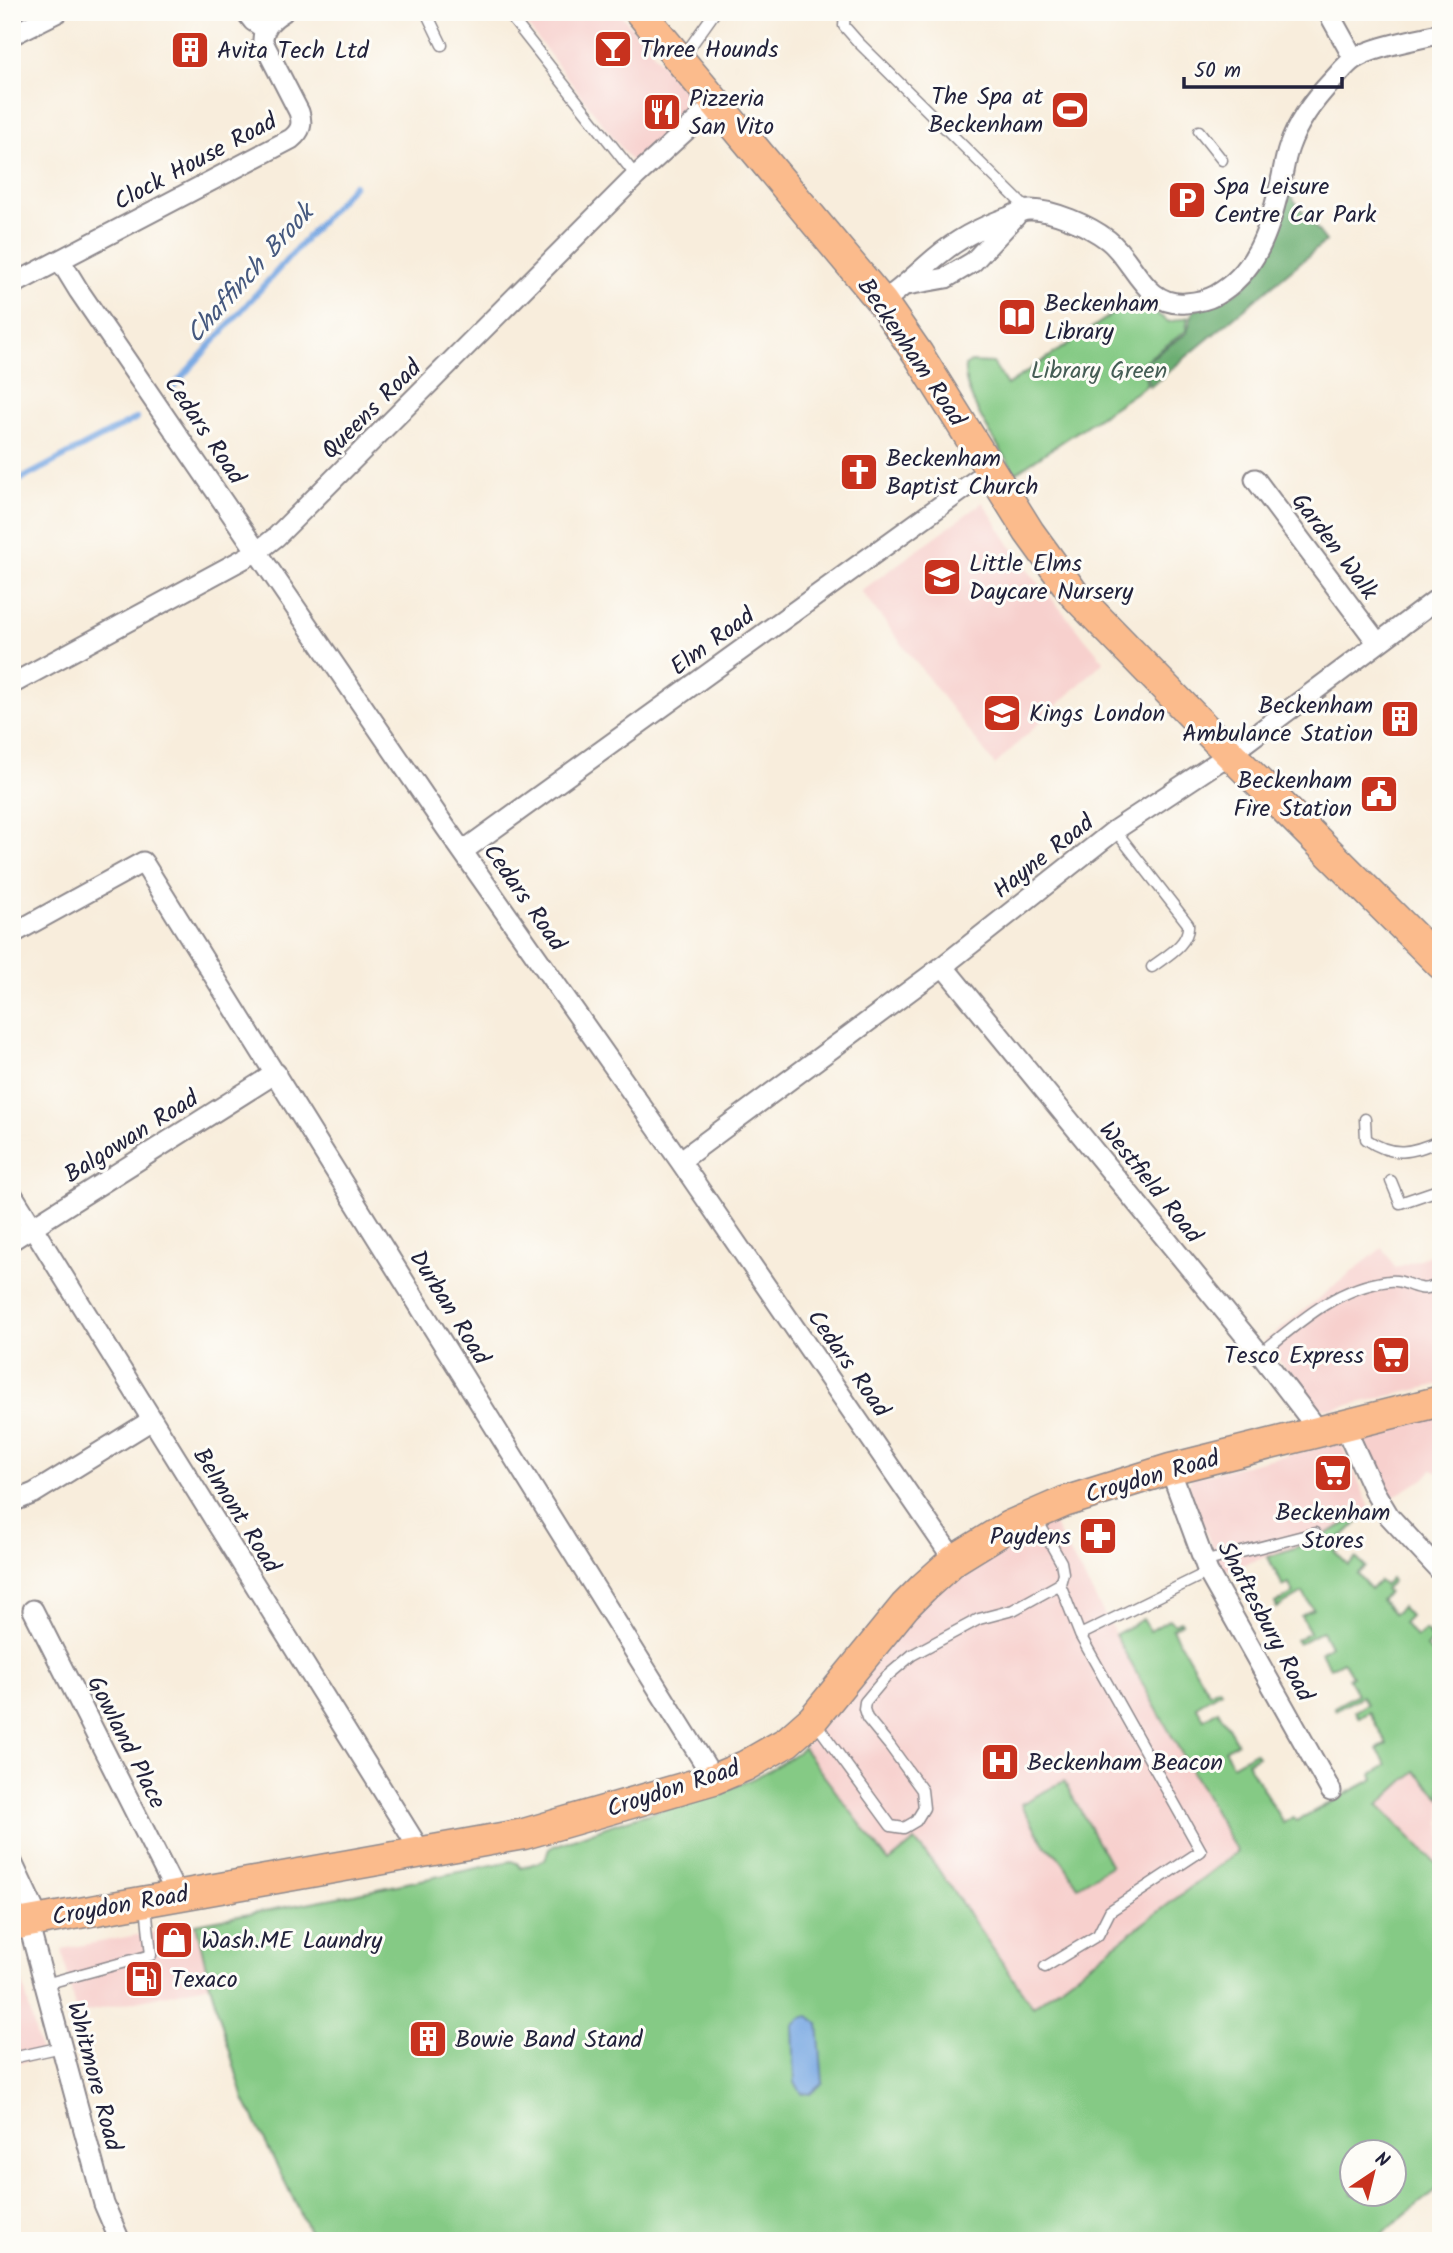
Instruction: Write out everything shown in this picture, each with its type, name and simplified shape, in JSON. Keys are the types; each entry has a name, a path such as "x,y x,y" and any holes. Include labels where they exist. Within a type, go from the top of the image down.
{"main road":[{"name":"Beckenham Road","path":"640,12 716,103 894,294 918,354 1029,532 1074,594 1441,964"},
{"name":"Croydon Road","path":"26,1922 524,1833 714,1779 767,1755 787,1742 813,1719 905,1606 954,1560 987,1538 1034,1514 1101,1489 1441,1401"}],"street":[{"path":"12,35 58,12"},
{"path":"246,12 265,29 269,22 283,12"},
{"path":"1328,12 1354,59"},
{"name":"Clock House Road","path":"12,285 292,139 298,133 302,120 262,42 265,29"},
{"path":"894,294 937,256 987,225 1024,211 1055,215 1080,224 1109,240 1150,291 1161,299 1179,303 1215,296 1239,279 1254,261 1264,240 1279,191 1288,149 1303,116 1317,97 1354,59 1441,33"},
{"name":"Queens Road","path":"12,684 258,551 294,521 636,176 716,103"},
{"name":"Cedars Road","path":"60,260 463,851 954,1560"},
{"name":"Elm Road","path":"463,851 990,470"},
{"name":"Garden Walk","path":"1255,479 1377,642"},
{"name":"Hayne Road","path":"680,1161 943,966 1115,830 1230,754 1377,642 1437,606"},
{"name":"Durban Road","path":"12,934 143,862 714,1779"},
{"name":"Westfield Road","path":"943,966 1259,1354 1332,1428 1389,1516 1441,1572"},
{"name":"Balgowan Road","path":"12,1240 276,1073"},
{"name":"Belmont Road","path":"12,1194 421,1852"},
{"path":"12,1502 34,1493 152,1420"},
{"name":"Shaftesbury Road","path":"1170,1469 1205,1567 1331,1791"},
{"name":"Gowland Place","path":"33,1610 177,1895"},
{"name":"Whitmore Road","path":"12,1862 104,2204 120,2241"}],"lane":[{"path":"426,12 442,45"},
{"path":"507,12 636,176"},
{"path":"680,60 715,12"},
{"path":"845,12 844,26 859,43 1024,211"},
{"path":"1199,131 1222,160"},
{"path":"1115,830 1188,924 1189,931 1181,944 1152,967"},
{"path":"1365,1119 1366,1139 1388,1152 1420,1149 1441,1140"},
{"path":"1391,1181 1400,1203 1441,1189"},
{"path":"1259,1354 1324,1304 1345,1292 1395,1280 1420,1289 1441,1284"},
{"path":"1034,1514 1061,1562 1063,1573 1060,1584 1080,1635 1201,1851 1110,1911 1098,1935 1045,1967"},
{"path":"1080,1635 1205,1567 1315,1533"},
{"path":"813,1719 884,1819 891,1826 904,1828 916,1821 924,1808 922,1790 867,1718 865,1702 887,1677 912,1655 979,1619 1013,1610 1060,1584"},
{"path":"45,1984 151,1955 145,1901"},
{"path":"12,2058 62,2047"}],"shaded area":[{"path":"517,12 619,12 700,109 634,165"},
{"name":"Kings London","path":"983,502 1021,562 1104,661 995,765 861,591"},
{"path":"1383,1247 1395,1268 1441,1251 1441,1384 1325,1409 1313,1402 1264,1342"},
{"path":"1441,1416 1441,1474 1432,1470 1424,1479 1387,1500 1365,1441 1366,1435"},
{"path":"1337,1443 1343,1447 1371,1510 1308,1543 1221,1572 1188,1485 1191,1478"},
{"name":"Beckenham Beacon","path":"1051,1519 1237,1852 1033,2008 938,1869 914,1841 889,1862 803,1748 954,1570"},
{"path":"1416,1771 1441,1798 1441,1868 1378,1805"},
{"path":"196,1924 210,1985 76,2014 62,1949"},
{"path":"12,1956 17,1960 42,2058 12,2064"}],"green space":[{"path":"1287,191 1326,241 1150,387 1144,363 1187,333 1193,311 1229,297 1256,274 1271,249"},
{"name":"Library Green","path":"1135,299 1169,322 1188,317 1186,331 1142,363 1147,385 1015,473 975,406 969,392 965,366 971,362 993,363 1007,385"},
{"path":"1355,1519 1358,1522 1339,1540 1343,1544 1335,1552 1348,1565 1356,1558 1365,1567 1357,1574 1371,1589 1379,1581 1384,1585 1391,1578 1393,1581 1385,1589 1388,1592 1381,1600 1394,1614 1402,1607 1410,1616 1403,1623 1417,1637 1425,1630 1429,1634 1437,1628 1429,1636 1433,1640 1426,1648 1441,1661 1441,1739 1436,1744 1441,1748 1441,1798 1415,1771 1378,1805 1441,1868 1441,2185 1374,2241 314,2241 244,2099 210,1985 196,1924 511,1861 521,1868 545,1860 549,1849 554,1846 614,1824 735,1787 780,1764 803,1748 889,1862 915,1841 938,1869 1033,2007 1237,1852 1115,1635 1143,1619 1150,1631 1170,1619 1174,1624 1180,1621 1182,1623 1172,1629 1209,1693 1219,1688 1221,1691 1196,1706 1204,1719 1218,1710 1237,1743 1225,1750 1232,1765 1255,1752 1258,1756 1247,1762 1283,1823 1293,1817 1296,1821 1374,1779 1372,1774 1387,1765 1377,1749 1387,1744 1369,1712 1359,1718 1355,1711 1367,1704 1362,1696 1336,1710 1334,1707 1357,1694 1348,1678 1352,1676 1343,1661 1330,1668 1321,1652 1330,1646 1322,1631 1298,1644 1296,1640 1310,1632 1301,1616 1313,1609 1303,1593 1277,1608 1275,1603 1294,1593 1289,1583 1283,1586 1268,1557 1308,1543"},
{"path":"1064,1781 1111,1866 1078,1886 1060,1859 1046,1847 1021,1804"}],"water":[{"path":"809,2016 818,2023 823,2083 810,2094 802,2093 795,2083 793,2025 801,2018"}],"waterway":[{"name":"Chaffinch Brook","path":"172,388 354,185"},
{"name":"Chaffinch Brook","path":"12,484 137,418"}],"place":[{"name":"Three Hounds","path":"613,49"},
{"name":"Avita Tech Ltd","path":"190,50"},
{"name":"The Spa at Beckenham","path":"1070,110"},
{"name":"Pizzeria San Vito","path":"662,112"},
{"name":"Spa Leisure Centre Car Park","path":"1187,200"},
{"name":"Beckenham Library","path":"1017,317"},
{"name":"Beckenham Baptist Church","path":"859,472"},
{"name":"Little Elms Daycare Nursery","path":"942,577"},
{"name":"Kings London","path":"1002,713"},
{"name":"Beckenham Ambulance Station","path":"1400,719"},
{"name":"Beckenham Fire Station","path":"1379,794"},
{"name":"Tesco Express","path":"1391,1355"},
{"name":"Beckenham Stores","path":"1333,1473"},
{"name":"Paydens","path":"1098,1536"},
{"name":"Beckenham Beacon","path":"1000,1762"},
{"name":"Wash.ME Laundry","path":"174,1940"},
{"name":"Texaco","path":"144,1979"},
{"name":"Bowie Band Stand","path":"428,2039"}]}
